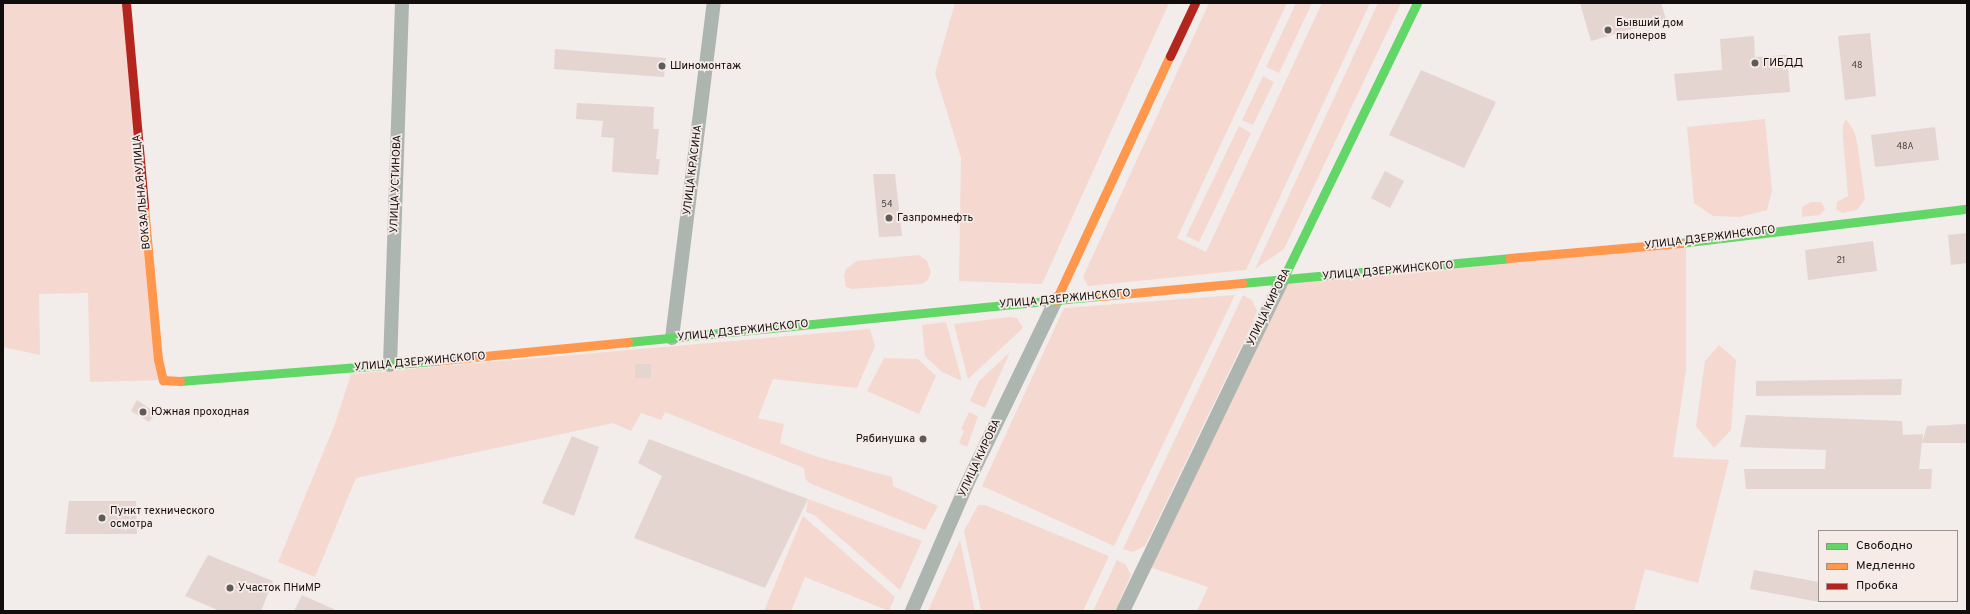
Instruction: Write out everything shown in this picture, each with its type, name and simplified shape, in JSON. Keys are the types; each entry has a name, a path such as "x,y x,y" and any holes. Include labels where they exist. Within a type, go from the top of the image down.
{"street":[{"name":"ВОКЗАЛЬНАЯ УЛИЦА","path":"126,3 154,326 158,359 163,380"},
{"name":"УЛИЦА УСТИНОВА","path":"390,366 402,3"},
{"name":"УЛИЦА КРАСИНА","path":"672,338 714,3"},
{"name":"УЛИЦА КИРОВА","path":"912,611 966,486 1056,300 1195,3"},
{"name":"УЛИЦА КИРОВА","path":"1123,611 1416,3"},
{"name":"УЛИЦА ДЗЕРЖИНСКОГО","path":"163,380 177,382 390,366 1056,300 1282,281 1686,242 1967,209"}],"shaded area":[{"path":"3,3 126,3 163,380 90,382 88,293 39,294 40,355 3,347"},
{"path":"955,3 1169,3 1042,284 959,281 961,158 935,73"},
{"path":"1209,3 1287,3 1177,238 1206,252 1322,3 1370,3 1246,270 1088,286 1083,277"},
{"path":"1296,3 1312,3 1279,73 1266,67"},
{"path":"1378,3 1401,3 1284,249 1255,269"},
{"path":"1263,76 1274,82 1253,125 1242,120"},
{"path":"1765,119 1772,191 1767,210 1740,217 1713,216 1694,203 1687,127"},
{"path":"1846,119 1854,131 1857,142 1865,199 1857,210 1842,213 1836,209 1837,202 1848,196 1843,138 1843,125"},
{"path":"1239,126 1251,133 1199,242 1186,236"},
{"path":"1811,202 1821,202 1825,209 1820,215 1802,217 1802,207"},
{"path":"1686,242 1686,370 1673,457 1729,460 1698,583 1645,569 1634,611 1197,611 1208,587 1144,565 1282,281"},
{"path":"919,255 927,261 931,272 928,280 922,284 852,289 846,287 844,275 846,269 857,261"},
{"path":"1235,295 1114,546 982,486 1064,308"},
{"path":"1243,295 1252,300 1257,311 1253,322 1145,546 1133,552 1123,549"},
{"path":"1010,317 1017,318 1023,328 968,379 954,324"},
{"path":"946,322 962,381 942,372 925,356 922,325"},
{"path":"870,329 875,346 857,388 773,379 758,418 784,424 780,443 818,457 892,477 893,486 938,506 925,530 809,483 805,478 804,468 665,412 661,420 641,413 631,431 613,423 356,478 315,577 278,562 335,424 351,374"},
{"path":"1719,345 1736,360 1731,430 1714,448 1696,426 1705,361"},
{"path":"1010,352 985,408 970,401 979,381"},
{"path":"884,358 918,359 936,376 919,414 867,391"},
{"path":"969,412 978,416 967,447 959,443 964,431 961,429"},
{"path":"808,499 922,541 900,590 814,515 806,512"},
{"path":"978,505 985,505 1109,556 1083,611 981,611 964,531"},
{"path":"803,516 895,597 889,611 805,577 791,611 764,611"},
{"path":"960,540 975,611 928,611"},
{"path":"1117,560 1125,564 1131,575 1115,611 1093,611"}],"building":[{"name":"Бывший дом пионеров","path":"1580,3 1661,3 1666,19 1591,41"},
{"path":"1870,33 1876,96 1845,100 1838,36"},
{"name":"ГИБДД","path":"1754,36 1755,57 1787,55 1790,92 1677,101 1674,74 1722,70 1720,39"},
{"path":"555,49 666,58 664,77 554,69"},
{"path":"1421,70 1496,102 1464,168 1389,135"},
{"path":"577,103 654,107 653,129 659,129 656,159 660,159 658,175 612,172 614,138 601,137 603,121 576,119"},
{"path":"1935,127 1939,160 1875,167 1871,135"},
{"path":"1385,171 1404,181 1390,208 1371,198"},
{"path":"873,174 895,174 902,236 879,237"},
{"path":"1967,233 1967,263 1951,265 1948,235"},
{"path":"1873,241 1877,271 1808,280 1805,250"},
{"path":"635,364 651,364 651,378 635,378"},
{"path":"1902,379 1901,395 1756,396 1756,381"},
{"name":"Южная проходная","path":"137,400 156,413 149,422 131,411"},
{"path":"1746,415 1902,421 1903,435 1923,434 1919,469 1932,469 1931,489 1746,489 1744,469 1825,469 1826,450 1740,447"},
{"path":"1967,424 1967,443 1922,443 1927,426"},
{"path":"572,436 599,447 574,516 542,503"},
{"path":"649,439 808,499 765,588 634,538 662,476 638,463"},
{"name":"Пункт технического осмотра","path":"69,501 136,501 137,534 65,534"},
{"name":"Участок ПНиМР","path":"208,555 273,581 261,611 220,611 185,596"},
{"path":"1754,570 1818,582 1818,602 1750,589"},
{"path":"302,595 338,611 294,611"}],"traffic: fast":[{"path":"1282,281 1417,3"},
{"path":"1680,243 1967,209"},
{"path":"1242,283 1509,258"},
{"path":"628,342 1101,296"},
{"path":"180,381 434,361"}],"traffic: slow":[{"path":"1056,300 1170,56"},
{"path":"144,206 158,359 163,380 180,381"},
{"path":"1509,258 1680,243"},
{"path":"1101,296 1242,283"},
{"path":"434,361 628,342"}],"traffic: jam":[{"path":"126,3 144,206"},
{"path":"1170,56 1195,3"}],"place":[{"name":"Бывший дом пионеров","path":"1608,30"},
{"name":"ГИБДД","path":"1755,63"},
{"name":"Шиномонтаж","path":"662,66"},
{"name":"Газпромнефть","path":"889,218"},
{"name":"Южная проходная","path":"143,412"},
{"name":"Рябинушка","path":"923,439"},
{"name":"Пункт технического осмотра","path":"102,518"},
{"name":"Участок ПНиМР","path":"230,588"}]}
